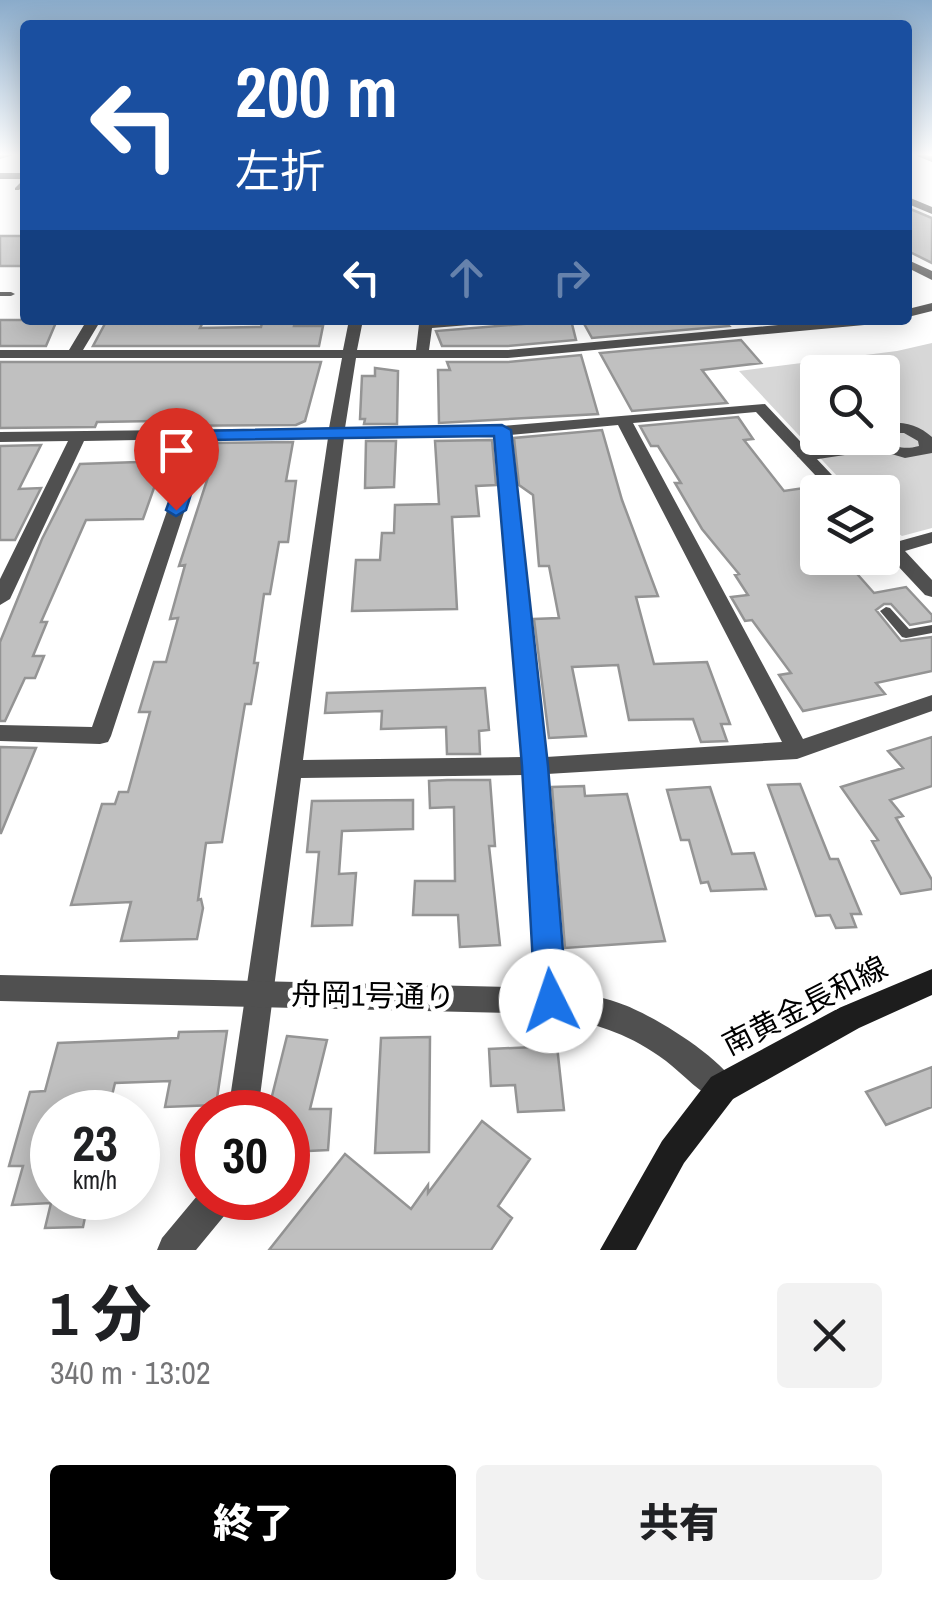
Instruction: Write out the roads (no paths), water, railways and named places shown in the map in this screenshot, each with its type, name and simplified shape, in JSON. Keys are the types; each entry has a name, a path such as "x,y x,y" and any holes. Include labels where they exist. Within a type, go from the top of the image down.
{"main road":[{"name":"南黄金長和線","path":"617,1250 674,1152 722,1088 849,1018 932,982"}],"street":[{"path":"73,354 91,325"},
{"path":"246,1090 355,325"},
{"path":"422,354 426,325"},
{"path":"765,325 771,332"},
{"path":"0,354 508,354 832,325"},
{"path":"0,437 502,430 760,406 823,475"},
{"path":"623,419 797,750"},
{"path":"502,430 535,766 551,1001"},
{"path":"0,734 100,736 201,434"},
{"path":"0,599 79,436"},
{"path":"805,456 809,455"},
{"path":"900,541 932,537"},
{"path":"900,556 932,590"},
{"path":"290,769 535,766 797,750 932,703"},
{"name":"舟岡1号通り","path":"0,988 551,1001 616,1015 672,1048 722,1088"},
{"path":"174,1250 199,1220"}],"lane":[{"path":"0,294 11,294"},
{"path":"886,612 906,634 932,628"}]}
